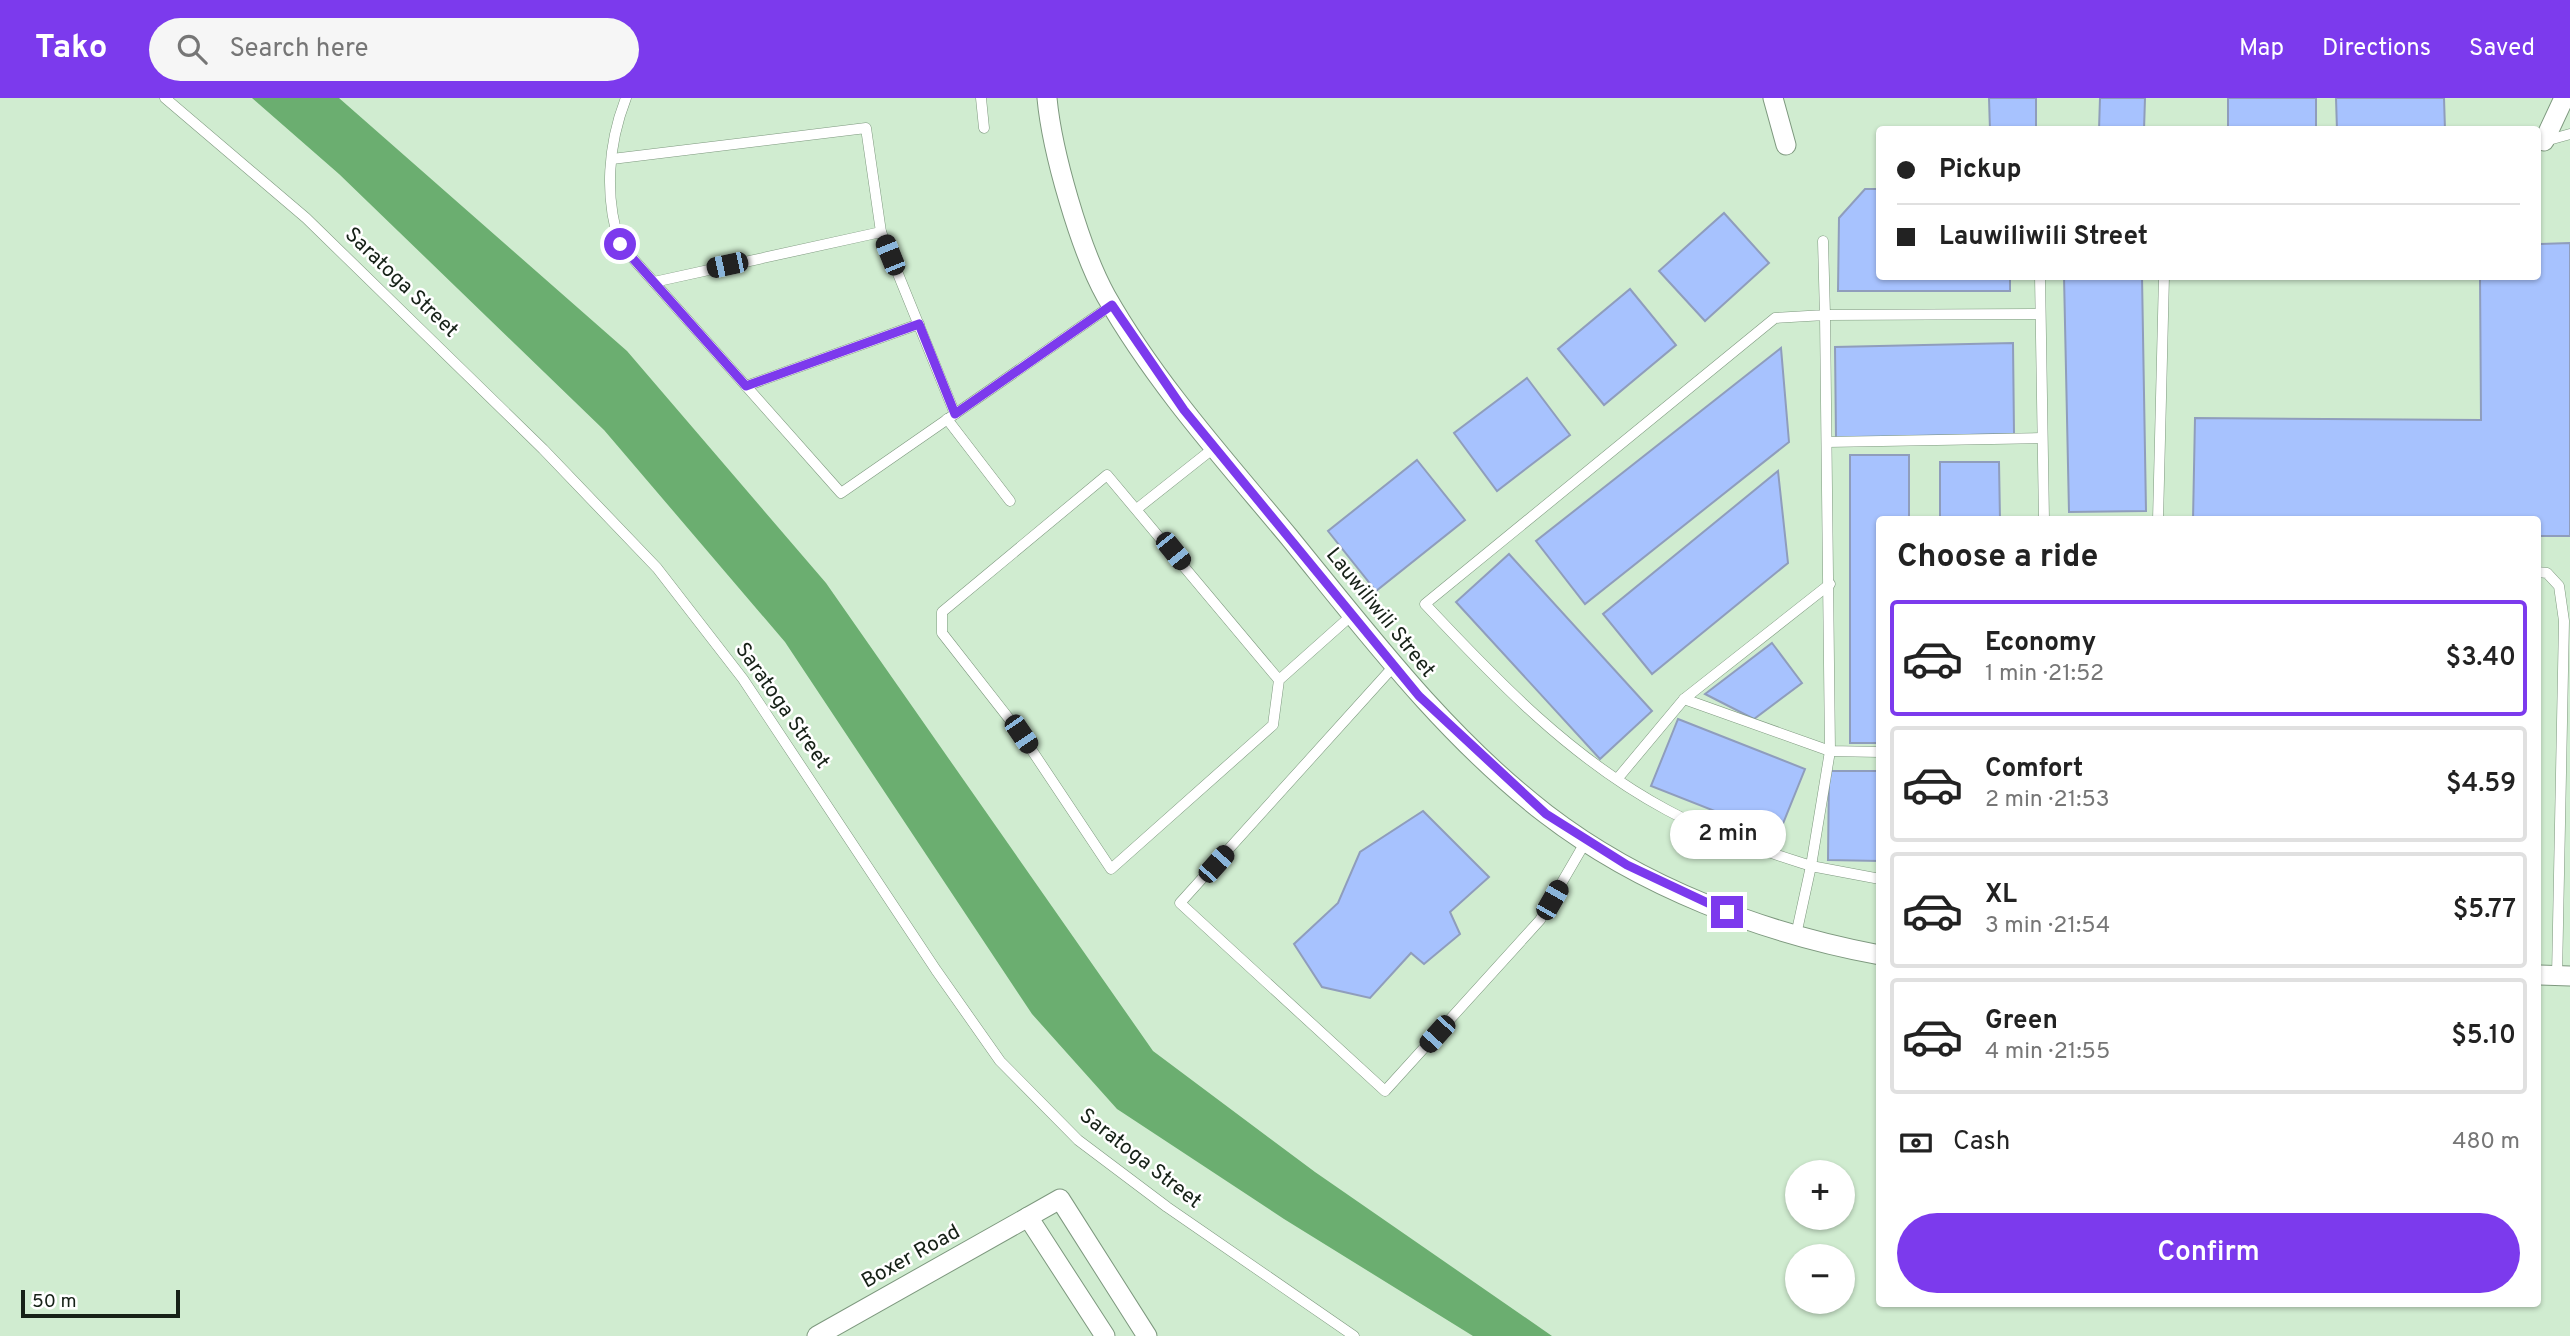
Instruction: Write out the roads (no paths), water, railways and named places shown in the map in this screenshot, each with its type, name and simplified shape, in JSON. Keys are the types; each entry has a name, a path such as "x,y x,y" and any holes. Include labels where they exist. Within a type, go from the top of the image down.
{"street":[{"name":"Lauwiliwili Street","path":"1046,98 1060,170 1080,232 1112,305 1144,355 1215,447 1419,696 1546,814 1663,884 1727,912 1796,935 1876,953"},
{"path":"1773,98 1786,145"},
{"path":"2544,141 2564,98"},
{"name":"Boxer Road","path":"817,1336 1060,1199 1147,1336"},
{"path":"1028,1217 1105,1336"}],"lane":[{"name":"Saratoga Street","path":"165,98 306,218 543,449 657,568 743,679 936,970 1000,1061 1078,1140 1167,1207 1354,1336"},
{"path":"626,98 613,132 610,215 620,244 841,493 1112,305"},
{"path":"981,98 984,128"},
{"path":"612,159 866,128 881,232 919,324 951,416 1010,501"},
{"path":"2544,141 2570,134"},
{"path":"654,282 881,232"},
{"path":"1796,935 1811,866 1830,751 1830,584 1823,241"},
{"path":"2040,280 2043,516"},
{"path":"2158,516 2164,280"},
{"path":"1876,878 1811,866 1726,838 1666,810 1584,756 1506,690 1425,604 1775,318 1825,315 2040,314"},
{"path":"746,386 919,324"},
{"path":"1827,442 2042,438"},
{"path":"1138,508 1215,447"},
{"path":"1279,680 1138,508 1107,475 942,612 942,633 1021,734 1111,869 1273,725 1279,680 1352,615"},
{"path":"2541,572 2547,573 2559,586 2564,621 2555,976"},
{"path":"1618,778 1684,699 1830,584"},
{"path":"1394,666 1180,904 1385,1091 1540,920 1586,840"},
{"path":"1684,699 1830,751 1876,752"}]}
